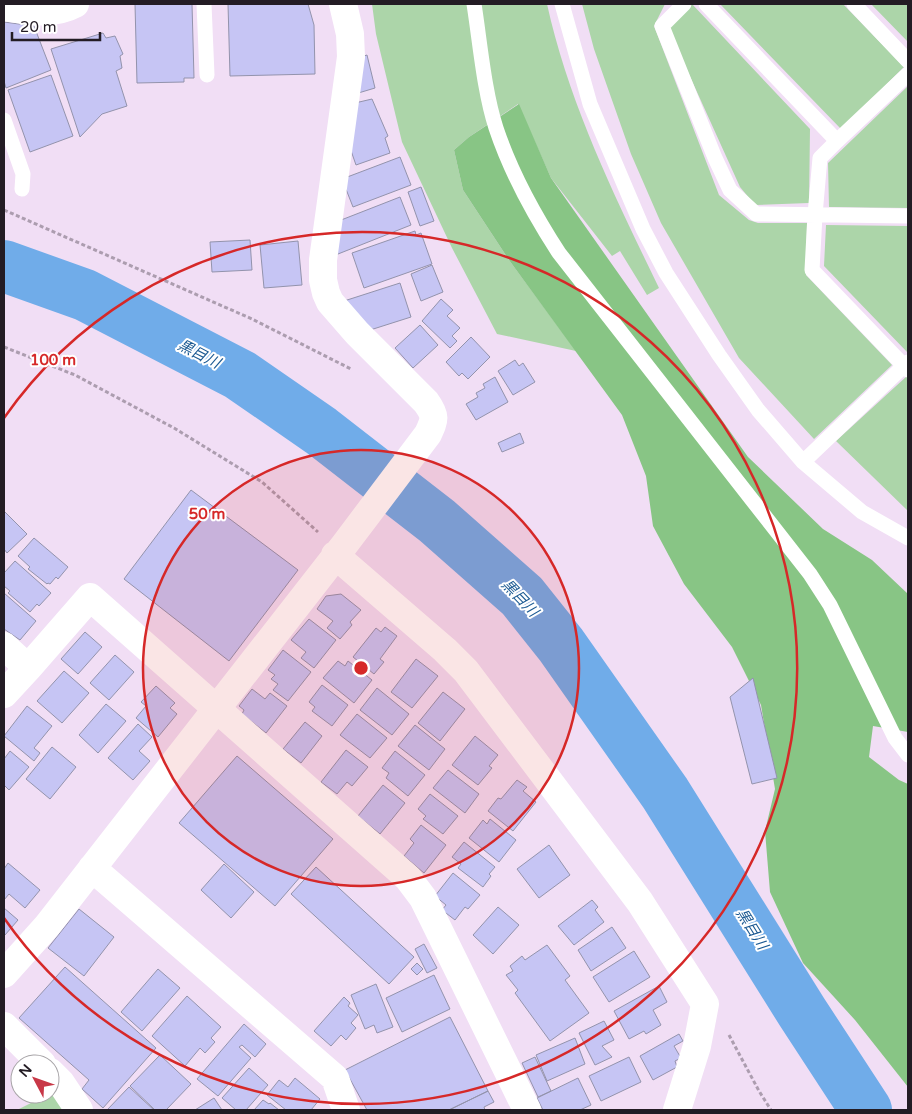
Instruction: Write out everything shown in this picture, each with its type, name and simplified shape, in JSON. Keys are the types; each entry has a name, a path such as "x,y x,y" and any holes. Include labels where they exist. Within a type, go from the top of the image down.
{"street":[{"path":"4,7 39,12 70,7 75,4"},
{"path":"4,974 47,926 216,710 428,434 434,421 433,412 426,402 357,333 330,302 323,280 323,260 351,57 350,34 343,4"},
{"path":"340,550 466,670 640,902 705,1004 697,1046 677,1110"},
{"path":"4,694 90,597 416,887 527,1110"},
{"path":"4,646 28,668"},
{"path":"92,868 335,1078 346,1110"},
{"path":"4,1026 32,1054"},
{"path":"60,1081 79,1110"}],"lane":[{"path":"204,4 207,75"},
{"path":"474,4 488,91 496,126 518,182 540,223 572,269 810,574 830,605 895,738 908,755"},
{"path":"562,4 590,104 643,229 666,273 719,355 758,410 803,462 862,512 908,538"},
{"path":"684,4 662,26 715,158 730,190 756,214 908,216"},
{"path":"706,4 837,141"},
{"path":"854,4 908,61"},
{"path":"803,462 907,366 812,270 820,158 908,74"},
{"path":"4,120 23,174 22,189"}],"path":[{"path":"4,210 252,319 353,371"},
{"path":"4,347 75,376 174,428 262,482 325,539 340,550"},
{"path":"705,1004 722,1022 759,1091 772,1110"}],"green space":[{"path":"372,4 547,4 556,41 581,114 610,185 659,288 647,295 620,251 612,256 551,178 518,104 469,137 454,150 463,190 509,260 576,351 497,334 452,248 402,142 376,34"},
{"path":"582,4 665,4 654,26 719,195 749,220 758,223 807,223 806,275 892,365 814,439 739,358 661,223 631,154 594,49"},
{"path":"692,4 810,129 809,203 755,205 740,187 668,28"},
{"path":"720,4 843,4 904,67 841,129"},
{"path":"871,4 908,4 908,42"},
{"path":"908,86 908,208 829,207 828,163"},
{"path":"519,104 551,178 748,457 823,529 872,560 908,594 908,732 873,726 869,757 899,780 908,784 908,1087 855,1020 803,963 770,892 765,831 775,789 761,705 732,647 684,584 653,526 646,476 622,415 509,260 463,190 454,150 469,137"},
{"path":"826,225 908,226 908,353 824,266"},
{"path":"907,376 908,378 908,511 836,441"},
{"path":"60,1098 69,1110 17,1110 29,1104 60,1104"}],"building":[{"path":"135,4 192,4 194,78 184,78 184,82 137,83"},
{"path":"228,4 308,4 314,25 315,74 230,76"},
{"path":"4,22 34,26 51,70 6,88 4,81"},
{"path":"103,33 106,38 115,36 123,54 120,56 122,68 116,71 127,106 102,114 80,137 51,49"},
{"path":"367,55 375,88 355,94 358,58"},
{"path":"51,75 73,136 30,152 8,90"},
{"path":"372,99 388,136 385,138 390,153 356,165 349,145 355,103"},
{"path":"400,157 411,185 353,207 342,179"},
{"path":"421,187 434,221 420,226 408,192"},
{"path":"400,197 411,225 333,256 336,222"},
{"path":"415,231 416,235 421,233 432,264 364,288 352,253"},
{"path":"250,240 252,270 212,272 210,242"},
{"path":"298,241 302,285 264,288 260,245"},
{"path":"432,265 443,292 421,301 411,274"},
{"path":"400,283 411,317 367,331 344,301"},
{"path":"441,299 453,310 447,316 460,328 452,336 457,341 450,348 422,321"},
{"path":"420,325 438,345 413,368 395,348"},
{"path":"471,337 490,357 468,379 462,373 459,376 446,362"},
{"path":"515,360 519,366 523,363 535,382 513,395 498,371"},
{"path":"495,377 508,402 476,420 466,404 478,397 476,393 485,388 483,384"},
{"path":"520,433 524,443 502,452 498,443"},
{"path":"191,490 298,570 229,661 124,579"},
{"path":"4,511 27,534 7,553 4,549"},
{"path":"34,538 68,567 58,579 56,577 50,584 47,584 28,569 30,567 18,556"},
{"path":"15,561 51,593 39,606 37,604 30,612 8,593 10,591 4,586 4,573"},
{"path":"4,593 36,621 20,640 4,629"},
{"path":"341,594 361,610 350,622 352,625 340,639 327,628 333,621 317,609 326,596"},
{"path":"309,619 336,640 314,668 301,658 306,652 291,640"},
{"path":"385,627 397,636 380,659 384,662 374,674 353,657 376,628 381,632"},
{"path":"85,632 102,647 78,674 61,659"},
{"path":"283,650 311,672 288,701 273,690 278,684 271,679 275,675 268,670"},
{"path":"115,655 134,672 109,700 90,683"},
{"path":"416,659 438,676 412,708 391,692"},
{"path":"338,661 345,666 348,661 372,680 354,703 323,678"},
{"path":"64,671 89,693 62,723 37,701"},
{"path":"753,678 777,778 752,784 730,697"},
{"path":"322,685 348,705 332,726 312,711 315,707 309,702"},
{"path":"156,686 175,703 170,708 177,714 158,737 136,718 146,706 141,702"},
{"path":"377,688 409,714 392,735 360,710"},
{"path":"252,689 265,699 270,693 287,706 266,733 242,714 244,710 239,706"},
{"path":"443,692 465,709 440,741 418,723"},
{"path":"106,704 126,721 98,753 79,735"},
{"path":"27,706 52,726 34,748 40,753 34,761 4,736"},
{"path":"357,714 387,738 370,758 340,735"},
{"path":"305,722 322,736 301,763 283,749"},
{"path":"138,724 152,737 139,751 150,761 133,780 108,758"},
{"path":"415,725 445,749 429,770 398,746"},
{"path":"475,736 498,755 489,766 492,768 478,785 452,765"},
{"path":"52,747 76,767 50,799 26,779"},
{"path":"346,750 368,767 352,786 347,782 337,794 321,782"},
{"path":"10,751 29,767 9,790 4,785 4,759"},
{"path":"395,751 425,775 408,796 386,778 389,773 382,768"},
{"path":"237,756 333,839 275,906 179,823"},
{"path":"448,770 479,794 465,813 433,788"},
{"path":"517,780 527,787 523,791 536,802 513,831 488,811 498,798 501,799"},
{"path":"383,785 405,803 380,834 358,816"},
{"path":"430,794 458,816 443,834 423,819 426,816 418,809"},
{"path":"490,819 516,840 499,862 469,838 483,820 487,824"},
{"path":"421,825 446,845 424,873 404,856 414,843 410,839"},
{"path":"464,842 495,867 489,874 491,876 483,887 458,868 461,864 452,857"},
{"path":"549,845 570,875 539,898 517,869"},
{"path":"8,863 40,890 25,908 9,894 4,900 4,869"},
{"path":"224,864 254,892 231,918 201,890"},
{"path":"316,867 414,957 389,984 291,894"},
{"path":"453,873 480,895 468,909 465,907 455,920 442,910 446,905 435,896"},
{"path":"592,900 598,907 595,910 604,922 574,945 558,926"},
{"path":"498,907 519,925 493,954 473,935"},
{"path":"4,908 18,920 5,935 4,934"},
{"path":"79,909 114,937 84,976 48,948"},
{"path":"612,927 626,948 591,971 578,950"},
{"path":"424,944 437,968 427,973 415,949"},
{"path":"547,945 570,976 565,980 589,1013 550,1041 515,993 518,990 506,975 513,971 510,966 522,956 525,960"},
{"path":"634,951 650,977 609,1002 593,977"},
{"path":"417,963 423,969 417,975 411,969"},
{"path":"65,967 156,1048 103,1108 82,1089 89,1080 19,1018"},
{"path":"158,969 180,988 142,1031 121,1012"},
{"path":"434,975 450,1009 402,1032 386,998"},
{"path":"376,984 393,1027 377,1033 374,1025 365,1029 351,995"},
{"path":"659,986 667,1002 653,1010 661,1025 646,1034 644,1031 629,1039 614,1011"},
{"path":"187,996 221,1027 211,1038 215,1042 205,1053 200,1048 185,1066 152,1036"},
{"path":"344,997 350,1003 348,1006 358,1015 351,1023 356,1028 346,1040 341,1035 331,1046 314,1031"},
{"path":"450,1017 488,1091 449,1110 367,1110 345,1070"},
{"path":"604,1021 614,1040 602,1046 612,1057 595,1065 579,1033"},
{"path":"244,1024 266,1044 255,1057 242,1045 239,1047 251,1058 218,1096 197,1079"},
{"path":"679,1034 683,1041 674,1046 681,1058 675,1061 677,1067 653,1080 640,1056"},
{"path":"575,1038 585,1064 547,1081 536,1055"},
{"path":"160,1055 191,1084 166,1110 155,1110 130,1086"},
{"path":"535,1057 551,1091 538,1097 522,1063"},
{"path":"629,1057 641,1082 601,1101 589,1076"},
{"path":"249,1068 268,1085 246,1110 236,1110 222,1098"},
{"path":"295,1078 320,1099 311,1110 286,1110 267,1095 279,1080 288,1087"},
{"path":"578,1078 591,1105 580,1110 543,1110 537,1098"},
{"path":"129,1087 154,1110 107,1110"},
{"path":"488,1091 494,1102 484,1107 485,1110 449,1110"},
{"path":"214,1098 222,1110 195,1110"},
{"path":"263,1100 270,1103 279,1110 254,1110"}],"waterway":[{"name":"黒目川","path":"4,266 85,295 240,375 321,431 437,521 522,596 561,645 665,793 802,1012 866,1110"}]}
